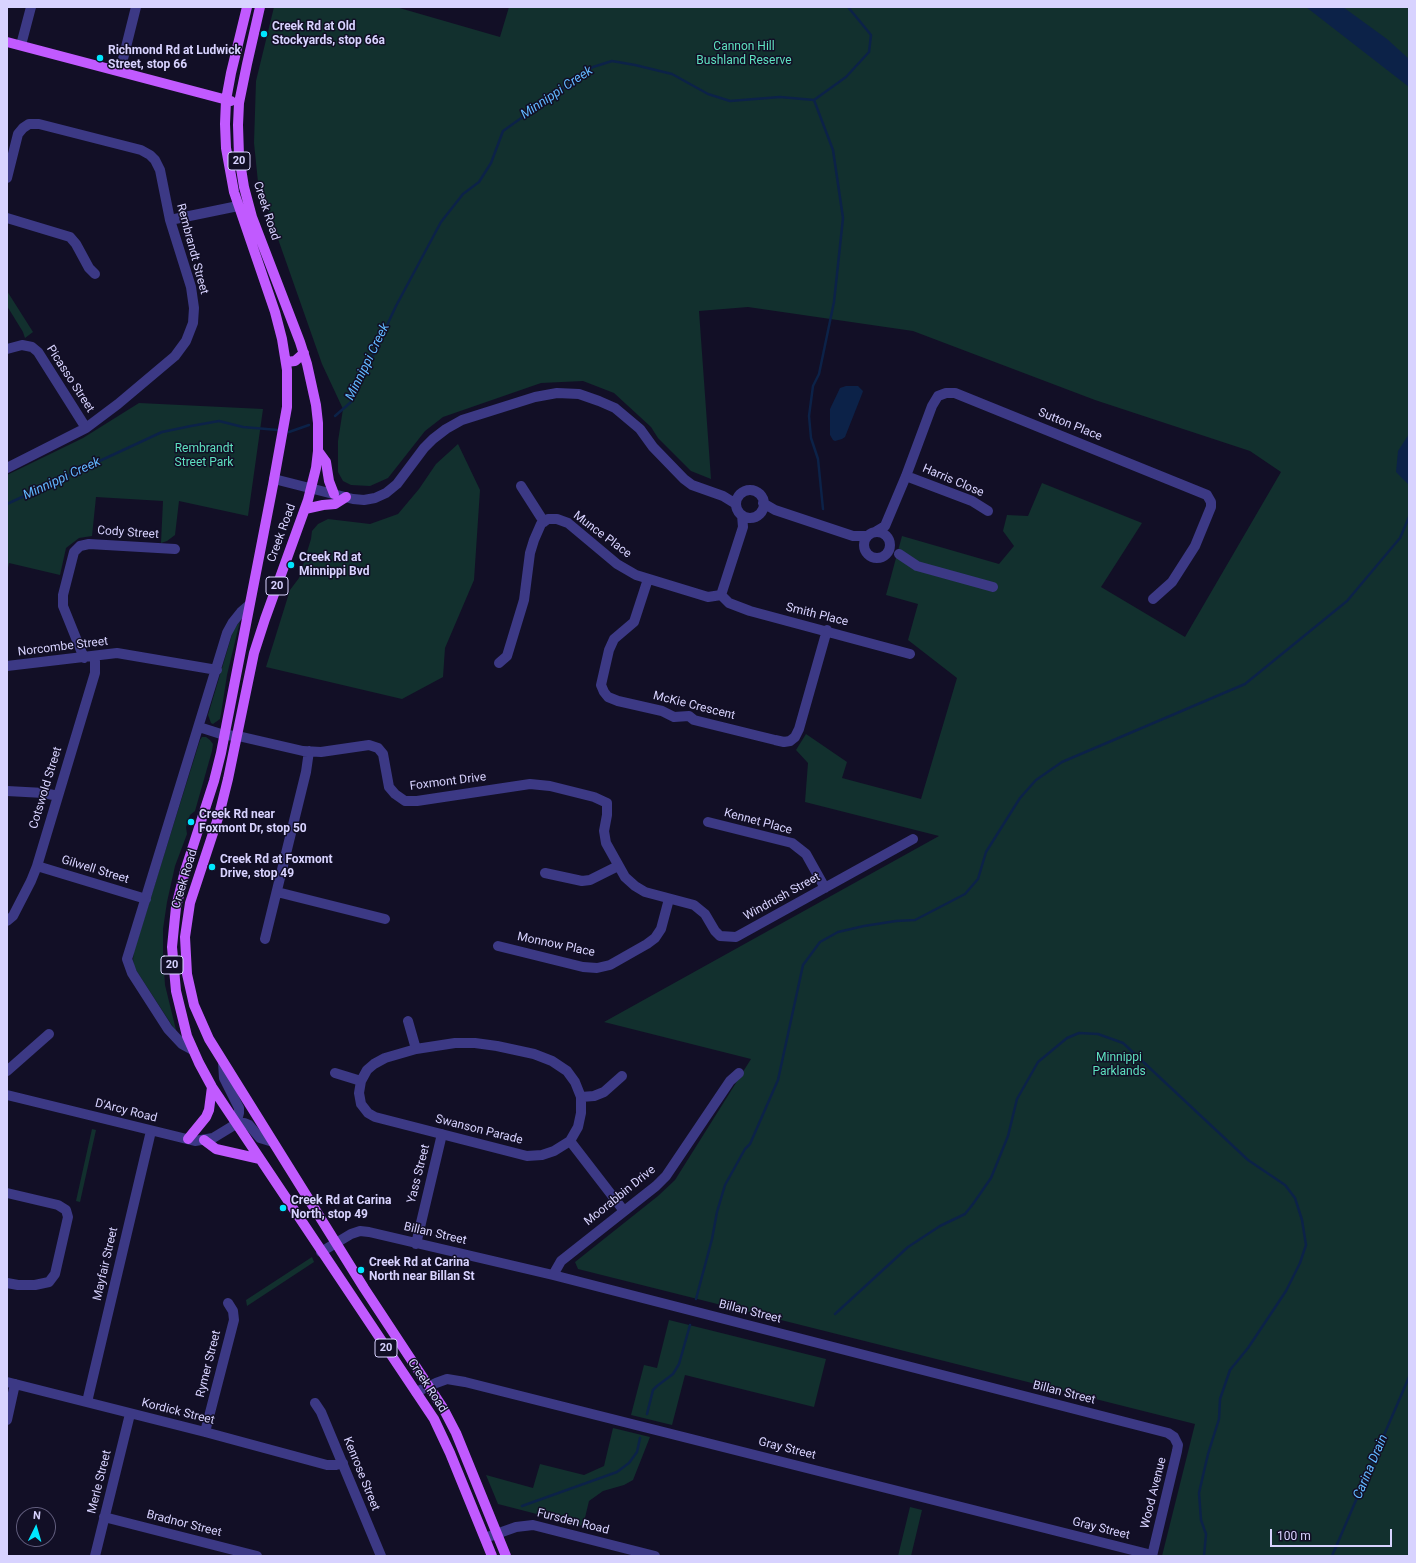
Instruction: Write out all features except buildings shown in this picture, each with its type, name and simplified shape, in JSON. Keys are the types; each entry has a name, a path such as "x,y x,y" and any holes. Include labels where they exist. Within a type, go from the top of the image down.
{"main road":[{"name":"Creek Road","path":"247,7 230,73 226,100 225,129 227,155 230,177 238,206 279,325 286,362 288,383 287,408 214,781 176,907 172,961 176,992 183,1022 193,1050 212,1087 434,1419 446,1442 492,1556"},
{"name":"Creek Road","path":"260,7 239,103 239,156 247,200 304,353 316,405 318,423 318,451 316,468 305,508 259,637 228,779 190,903 185,937 187,974 194,1006 204,1029 223,1062 335,1243 443,1408 456,1433 506,1556"},
{"path":"7,42 239,103"},
{"path":"286,362 295,361 304,353"},
{"path":"318,451 326,462 329,481 334,494"},
{"path":"305,508 335,504 346,497"},
{"path":"188,1139 206,1117 209,1110 212,1087"},
{"path":"204,1140 216,1148 260,1159"}],"street":[{"path":"21,45 31,7"},
{"path":"120,71 136,7"},
{"name":"Rembrandt Street","path":"7,178 18,134 23,128 30,124 39,124 141,150 150,154 160,170 170,220 191,287 194,308 193,323 186,341 175,356 118,404 86,428 7,468"},
{"path":"170,220 238,206"},
{"path":"7,218 70,237 76,244 89,268 96,274"},
{"name":"Picasso Street","path":"7,349 22,345 32,347 38,352 86,428"},
{"path":"274,479 346,497 364,500 374,498 386,493 398,484 433,439 446,429 462,420 535,397 557,393 578,394 615,408 640,429 653,447 684,479 692,485 737,500"},
{"name":"Sutton Place","path":"885,526 906,476 932,406 938,396 946,393 955,393 1203,492 1207,495 1211,502 1211,507 1195,546 1172,582 1153,599"},
{"name":"Harris Close","path":"906,476 972,501 988,511"},
{"path":"499,663 507,656 524,600 530,553 538,530 544,522 521,486"},
{"path":"742,527 760,510 762,498 756,492 747,491 737,500 736,508 746,517 760,510 775,510 853,536 880,532 887,536"},
{"path":"721,595 742,527 742,515"},
{"name":"Munce Place","path":"544,522 548,519 557,519 568,523 616,564 636,575 708,597 721,595"},
{"path":"853,536 869,556 873,558 882,558 891,548 885,526 871,534 865,540 864,549"},
{"name":"Cody Street","path":"84,658 63,606 62,595 74,552 80,546 89,544 175,549"},
{"path":"899,554 917,566 993,587"},
{"name":"McKie Crescent","path":"648,579 634,622 614,639 609,650 601,684 608,697 618,701 662,711 674,717 689,716 694,720 706,723 775,740 790,741 795,737 799,729 827,630"},
{"name":"Smith Place","path":"721,595 729,602 750,611 827,630 910,654"},
{"name":"Creek Road","path":"193,1050 175,1038 135,978 128,964 128,954 228,633 232,622 249,605"},
{"name":"Norcombe Street","path":"7,666 117,653 217,670"},
{"name":"Cotswold Street","path":"7,922 13,916 37,866 95,673 95,656"},
{"name":"Foxmont Drive","path":"198,727 224,735 238,736 295,750 321,752 369,745 378,748 383,754 389,787 405,801 417,801 530,784 550,786 594,797 607,803 607,815 604,831 606,843 625,877 635,886 646,892 669,898"},
{"path":"265,939 306,772 309,751"},
{"path":"7,791 44,793 58,796"},
{"name":"Kennet Place","path":"708,822 792,843 806,854 825,888"},
{"name":"Windrush Street","path":"669,898 694,906 705,914 715,931 720,936 736,937 913,839"},
{"name":"Gilwell Street","path":"37,866 146,899"},
{"path":"546,873 582,881 590,880 618,866"},
{"path":"277,892 386,919"},
{"name":"Monnow Place","path":"498,946 582,967 598,968 610,965 655,938 661,929 669,898"},
{"path":"408,1021 416,1049"},
{"path":"7,1071 49,1034"},
{"name":"Swanson Parade","path":"475,1043 497,1046 534,1054 552,1061 567,1071 575,1082 581,1097 581,1113 578,1127 570,1141 554,1152 542,1155 527,1156 375,1117 368,1113 361,1104 359,1093 361,1081 367,1070 374,1064 386,1058 416,1049 437,1045 475,1043"},
{"name":"Creek Road","path":"223,1062 224,1078 239,1108 236,1124"},
{"path":"335,1073 361,1081"},
{"name":"Moorabbin Drive","path":"552,1275 561,1261 656,1186 666,1176 730,1081 739,1073"},
{"path":"581,1097 594,1096 604,1092 622,1076"},
{"name":"D'Arcy Road","path":"7,1095 188,1139 204,1140 217,1136 236,1124"},
{"path":"236,1124 246,1123 260,1138 273,1142"},
{"name":"Mayfair Street","path":"87,1402 151,1131"},
{"name":"Yass Street","path":"416,1244 442,1134"},
{"path":"570,1141 624,1211"},
{"path":"7,1193 58,1205 66,1210 68,1217 54,1274 49,1282 35,1285 18,1285 7,1283"},
{"name":"Billan Street","path":"322,1252 351,1234 364,1231 552,1275 1168,1433 1174,1437"},
{"name":"Rymer Street","path":"205,1432 234,1320 233,1311 228,1303"},
{"name":"Gray Street","path":"416,1392 447,1379 465,1382 1152,1556"},
{"path":"7,1420 11,1382"},
{"name":"Kordick Street","path":"11,1382 327,1465 343,1463"},
{"name":"Kenrose Street","path":"315,1403 321,1412 343,1463 380,1556"},
{"name":"Merle Street","path":"95,1556 130,1414"},
{"name":"Wood Avenue","path":"1152,1556 1177,1451 1178,1444 1174,1437"},
{"name":"Bradnor Street","path":"104,1517 257,1556"},
{"name":"Fursden Road","path":"484,1538 520,1526 533,1525 655,1556"}],"green space":[{"name":"Minnippi Parklands","path":"274,7 396,7 500,37 509,7 1409,7 1409,1556 1162,1556 1195,1424 578,1269 575,1262 658,1196 675,1180 751,1059 604,1022 939,836 805,802 808,763 796,750 806,734 847,762 842,778 921,799 957,678 908,640 918,604 886,595 902,536 999,564 1014,546 1003,531 1007,515 1028,516 1042,483 1142,523 1101,587 1185,637 1281,472 1250,451 1095,400 913,331 748,307 699,311 711,479 691,471 658,438 651,427 614,393 583,381 541,383 443,417 425,431 388,478 370,486 351,485 343,481 338,472 338,441 343,409 322,364 258,182 254,143 256,81"},
{"path":"7,291 33,332 25,338 7,306"},
{"name":"Rembrandt Street Park","path":"139,403 263,409 248,516 179,501 175,535 167,541 161,543 163,501 96,497 92,536 79,538 66,548 60,575 9,563 7,573 7,475 83,438"},
{"path":"458,444 480,490 474,580 445,648 443,677 402,699 266,667 290,590 299,578 312,531 318,524 328,519 370,524 398,514 419,489 436,464"},
{"path":"240,621 227,675 220,719 213,724 211,723 208,715 233,631"},
{"path":"202,737 206,737 213,744 212,751 195,811 190,815 186,827 187,834 175,866 163,929 165,985 175,1030 134,967 133,959 134,951"},
{"path":"92,1129 96,1130 80,1202 76,1201"},
{"path":"312,1257 314,1262 247,1306 246,1300"},
{"path":"669,1320 826,1359 814,1407 685,1375 672,1425 631,1415 644,1365 657,1368"},
{"path":"613,1428 650,1437 633,1480 624,1485 603,1491 589,1501 583,1526 498,1504 486,1475 533,1488 540,1464 584,1475 604,1466"},
{"path":"910,1507 922,1510 911,1556 898,1556"}],"water":[{"path":"1306,7 1343,7 1387,39 1409,59 1409,87"},
{"path":"846,386 858,386 863,391 845,437 835,441 830,435 830,409 840,388"},
{"path":"1409,434 1409,485 1396,472 1398,451"}],"waterway":[{"name":"Minnippi Creek","path":"335,416 351,402 396,306 441,222 463,194 479,182 491,163 503,131 593,67 612,61 672,74 708,94 730,101 780,97 814,100 846,77 869,52 871,35 848,7"},
{"path":"814,100 833,150 843,218 834,302 819,374 813,386 809,416 811,438 818,459 823,509"},
{"name":"Minnippi Creek","path":"7,504 162,432 219,421 243,427 278,430"},
{"name":"Minnippi Creek","path":"289,432 309,425"},
{"path":"696,1299 725,1185 745,1149 750,1144 778,1080 803,965 820,942 838,932 896,921 915,920 965,894 978,879 986,852 1020,798 1036,780 1062,762 1245,684 1347,601 1400,538 1409,517"},
{"path":"835,1314 908,1247 940,1226 965,1214 991,1178 1008,1136 1017,1099 1038,1062 1067,1038 1079,1033 1098,1034 1123,1043 1248,1160 1285,1185 1295,1198 1302,1220 1306,1245 1300,1263 1286,1291 1248,1348 1230,1370 1220,1399 1219,1419 1208,1454 1199,1493 1201,1520 1206,1534 1204,1556"},
{"path":"647,1414 653,1390 673,1374 679,1364 690,1325"},
{"name":"Carina Drain","path":"1332,1556 1409,1377"},
{"path":"522,1506 617,1472 629,1463 637,1452 640,1438"}],"place":[{"name":"Creek Rd at Old Stockyards, stop 66a","path":"264,34"},
{"name":"Richmond Rd at Ludwick Street, stop 66","path":"100,58"},
{"name":"Creek Rd at Minnippi Bvd","path":"291,565"},
{"name":"Creek Rd near Foxmont Dr, stop 50","path":"191,822"},
{"name":"Creek Rd at Foxmont Drive, stop 49","path":"212,867"},
{"name":"Creek Rd at Carina North, stop 49","path":"283,1208"},
{"name":"Creek Rd at Carina North near Billan St","path":"361,1270"}],"park label":[{"name":"Cannon Hill Bushland Reserve","path":"744,54"}]}
